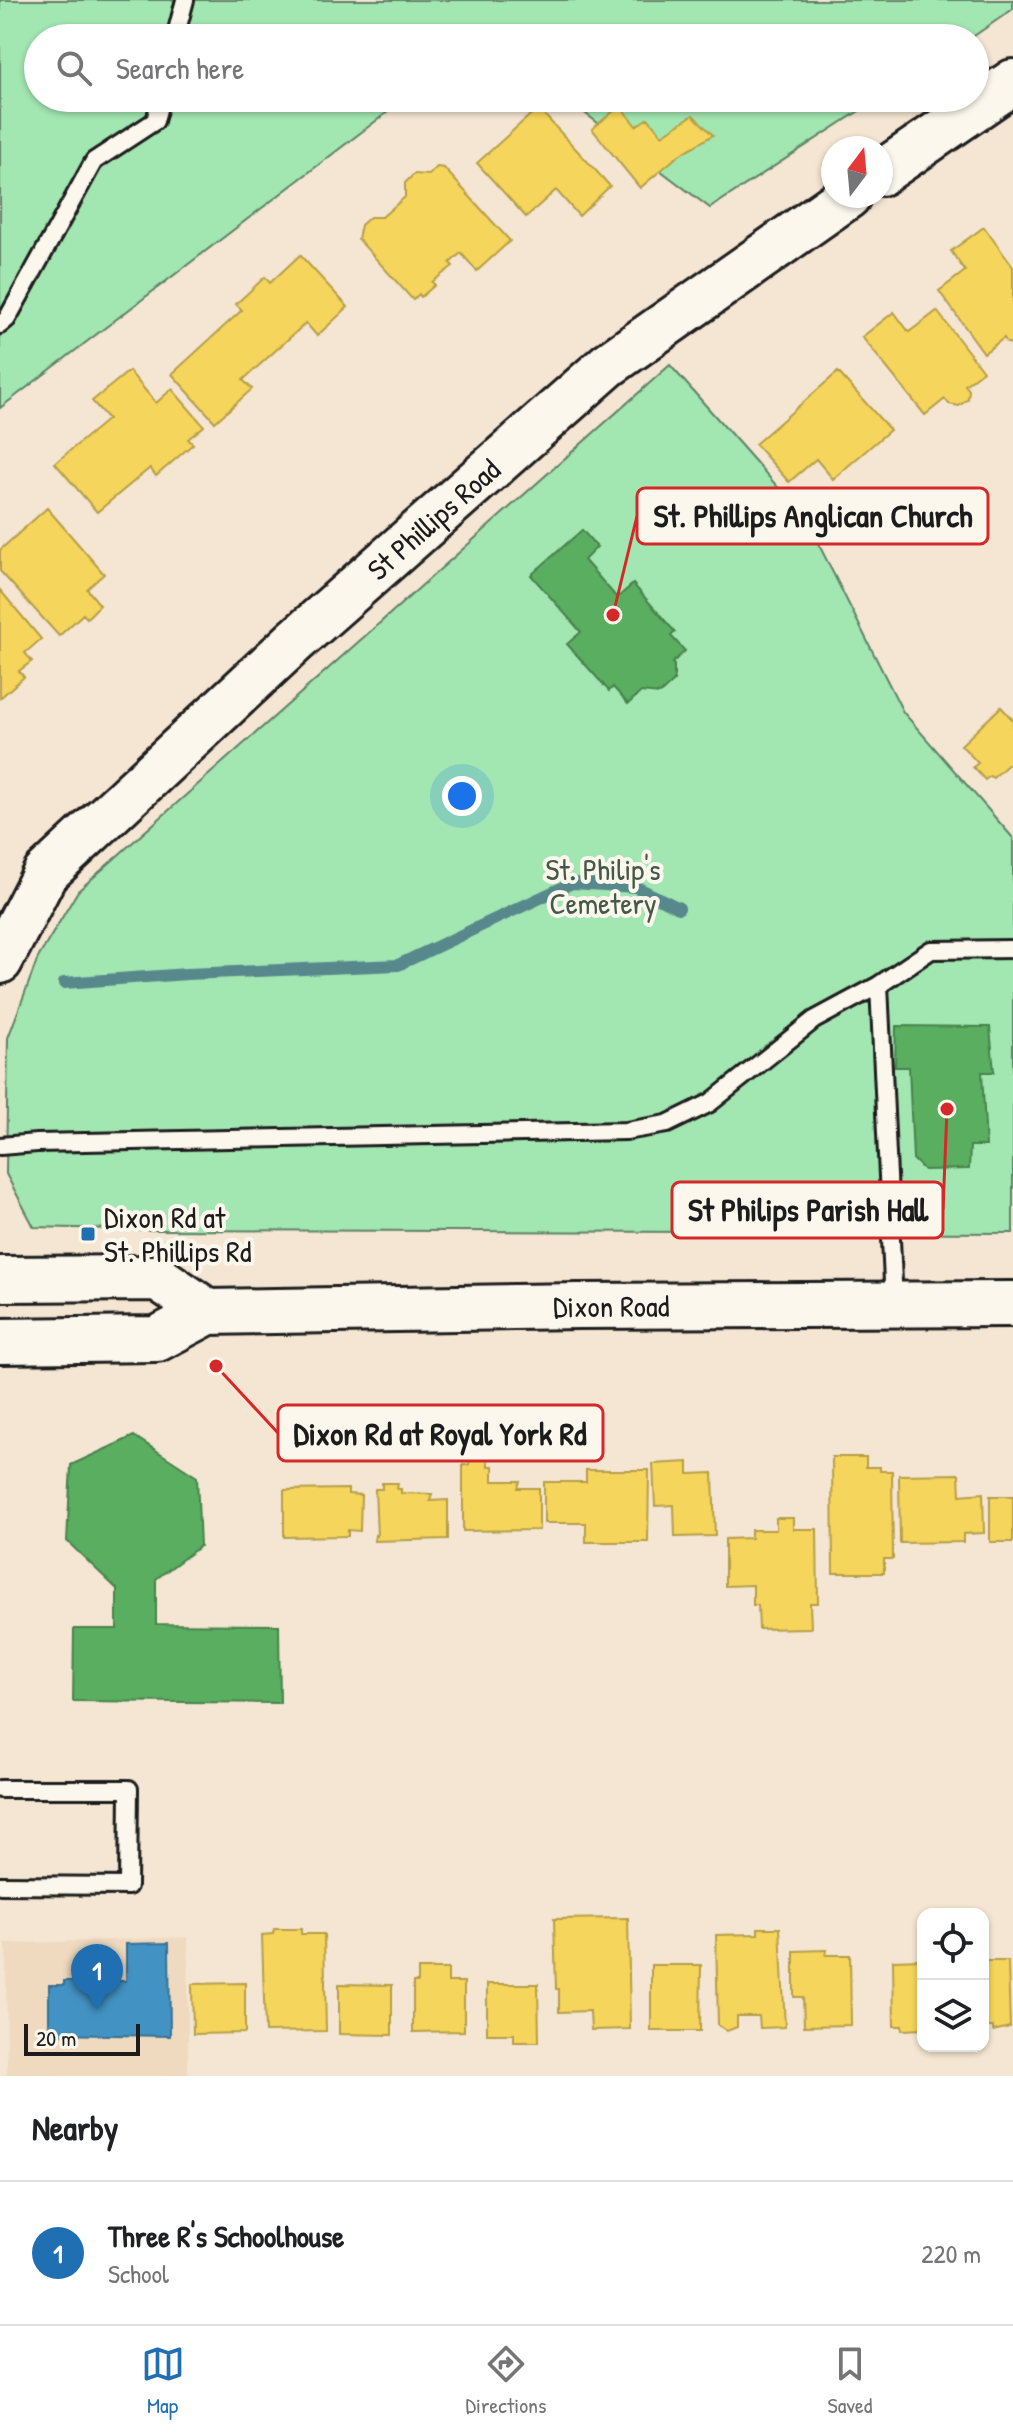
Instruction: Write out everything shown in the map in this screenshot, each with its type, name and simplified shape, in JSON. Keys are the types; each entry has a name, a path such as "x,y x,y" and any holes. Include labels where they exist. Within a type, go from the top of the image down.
{"main road":[{"path":"989,99 1013,82"},
{"path":"893,165 969,112"},
{"name":"St Phillips Road","path":"0,961 45,874 295,641 608,365 831,208"},
{"name":"St Phillips Road","path":"0,892 45,874"},
{"path":"0,1279 158,1278 208,1312"},
{"name":"Dixon Road","path":"0,1341 157,1339 208,1312 594,1305 1013,1304"}],"lane":[{"path":"179,24 185,0"},
{"path":"0,325 7,319 94,161 155,121 157,112"},
{"path":"0,1146 626,1131 667,1124 710,1103 814,1020 879,985 931,950 1013,949"},
{"path":"879,985 894,1304"},
{"path":"0,1789 129,1789 128,1886 0,1885"}],"shaded area":[{"path":"188,1937 188,2076 7,2076 6,1944"}],"green space":[{"path":"0,0 1013,0 1013,9 989,26 24,24 24,112 388,112 0,408"},
{"path":"583,112 857,112 710,208"},
{"name":"St. Philip's Cemetery","path":"670,365 806,519 903,712 1013,838 1013,1233 34,1227 6,1174 8,1038 38,958 78,891"}],"building: Homes":[{"path":"534,112 542,112 610,186 579,216 556,190 526,217 477,163"},
{"path":"613,112 625,112 636,126 648,118 662,135 693,115 713,135 679,155 640,188 592,129"},
{"path":"437,167 444,168 510,241 477,271 461,253 450,263 453,266 432,282 435,285 413,300 358,239 361,225 370,217 382,217 405,197 405,183 414,174 429,175"},
{"path":"984,227 1013,267 1013,344 1007,343 1004,338 984,353 939,291 965,271 951,251"},
{"path":"300,255 348,307 317,336 306,323 243,380 252,389 215,422 172,374 242,310 236,304 265,277 270,283"},
{"path":"937,311 983,371 965,385 969,390 968,399 959,406 949,404 945,399 925,415 862,337 894,312 909,332"},
{"path":"129,371 156,403 172,389 204,426 188,439 193,444 156,476 150,468 97,512 55,463 108,419 92,401"},
{"path":"838,372 890,430 833,479 816,459 789,482 755,444"},
{"path":"47,508 104,574 87,589 100,605 87,618 83,614 59,636 0,571 0,550"},
{"path":"0,590 41,639 25,653 32,661 19,671 24,677 0,698"},
{"path":"1001,707 1013,720 1013,760 993,778 990,776 985,780 973,767 978,763 961,745"},
{"path":"832,1457 866,1457 866,1467 892,1471 893,1559 884,1559 884,1573 833,1573"},
{"path":"488,1458 488,1466 493,1466 493,1481 520,1481 518,1488 539,1488 539,1530 463,1531 463,1465 469,1465 469,1459"},
{"path":"688,1462 688,1474 713,1473 715,1536 675,1537 674,1505 655,1506 653,1464"},
{"path":"586,1470 649,1470 648,1542 586,1542 586,1523 544,1523 544,1482 586,1482"},
{"path":"959,1474 960,1495 983,1493 984,1533 963,1534 963,1542 900,1543 899,1475"},
{"path":"382,1483 398,1483 397,1489 401,1489 401,1493 432,1494 430,1501 448,1500 448,1539 374,1541 377,1536 375,1489 382,1489"},
{"path":"348,1489 348,1494 361,1495 360,1531 348,1530 348,1536 284,1537 284,1490"},
{"path":"990,1496 1013,1496 1013,1542 990,1542"},
{"path":"776,1518 793,1518 793,1529 817,1529 818,1603 810,1603 811,1628 759,1629 758,1605 753,1605 753,1585 725,1586 725,1539 751,1538 751,1530 776,1530"},
{"path":"628,1918 630,2029 591,2030 590,2011 559,2012 554,1919"},
{"path":"758,1928 780,1928 785,2027 760,2028 759,2016 737,2016 737,2027 727,2031 718,2025 716,1935 758,1934"},
{"path":"274,1929 301,1929 301,1934 324,1934 326,2031 265,2032 262,1935 273,1934"},
{"path":"827,1950 826,1955 850,1955 851,2025 804,2026 803,1997 794,1997 794,1951"},
{"path":"917,1959 917,2029 902,2030 902,2026 894,2026 893,1960"},
{"path":"989,1961 1008,1961 1010,2027 993,2031 993,2027 989,2027"},
{"path":"651,1965 701,1965 700,2031 651,2031"},
{"path":"418,1969 448,1969 448,1982 464,1982 464,2031 413,2032 413,1982 418,1982"},
{"path":"245,1983 245,2033 193,2034 192,1984"},
{"path":"339,1984 392,1985 392,2035 339,2034"},
{"path":"487,1984 538,1984 539,2042 514,2042 514,2034 487,2034"}],"building: Schools":[{"path":"169,1943 170,2036 49,2034 49,1985 64,1985 64,1981 126,1981 126,1944"}],"building: Public":[{"path":"582,530 597,547 584,560 617,598 633,584 675,632 671,636 685,651 672,663 674,681 660,694 641,692 628,704 613,687 609,691 567,644 581,632 531,575"},
{"path":"896,1026 990,1027 994,1072 982,1072 986,1146 970,1146 969,1169 924,1170 913,1159 909,1067 895,1067"},
{"path":"134,1436 197,1477 200,1546 156,1579 156,1624 279,1625 280,1703 73,1701 74,1629 117,1629 117,1589 67,1541 71,1465"}],"waterway":[{"path":"64,983 398,965 572,883 636,887 679,908"}],"place":[{"name":"St. Phillips Anglican Church","path":"613,615"},
{"name":"St Philips Parish Hall","path":"947,1109"},
{"name":"Dixon Rd at St. Phillips Rd","path":"88,1234"},
{"name":"Dixon Rd at Royal York Rd","path":"216,1366"},
{"name":"Three R's Schoolhouse","path":"97,2010"}]}
